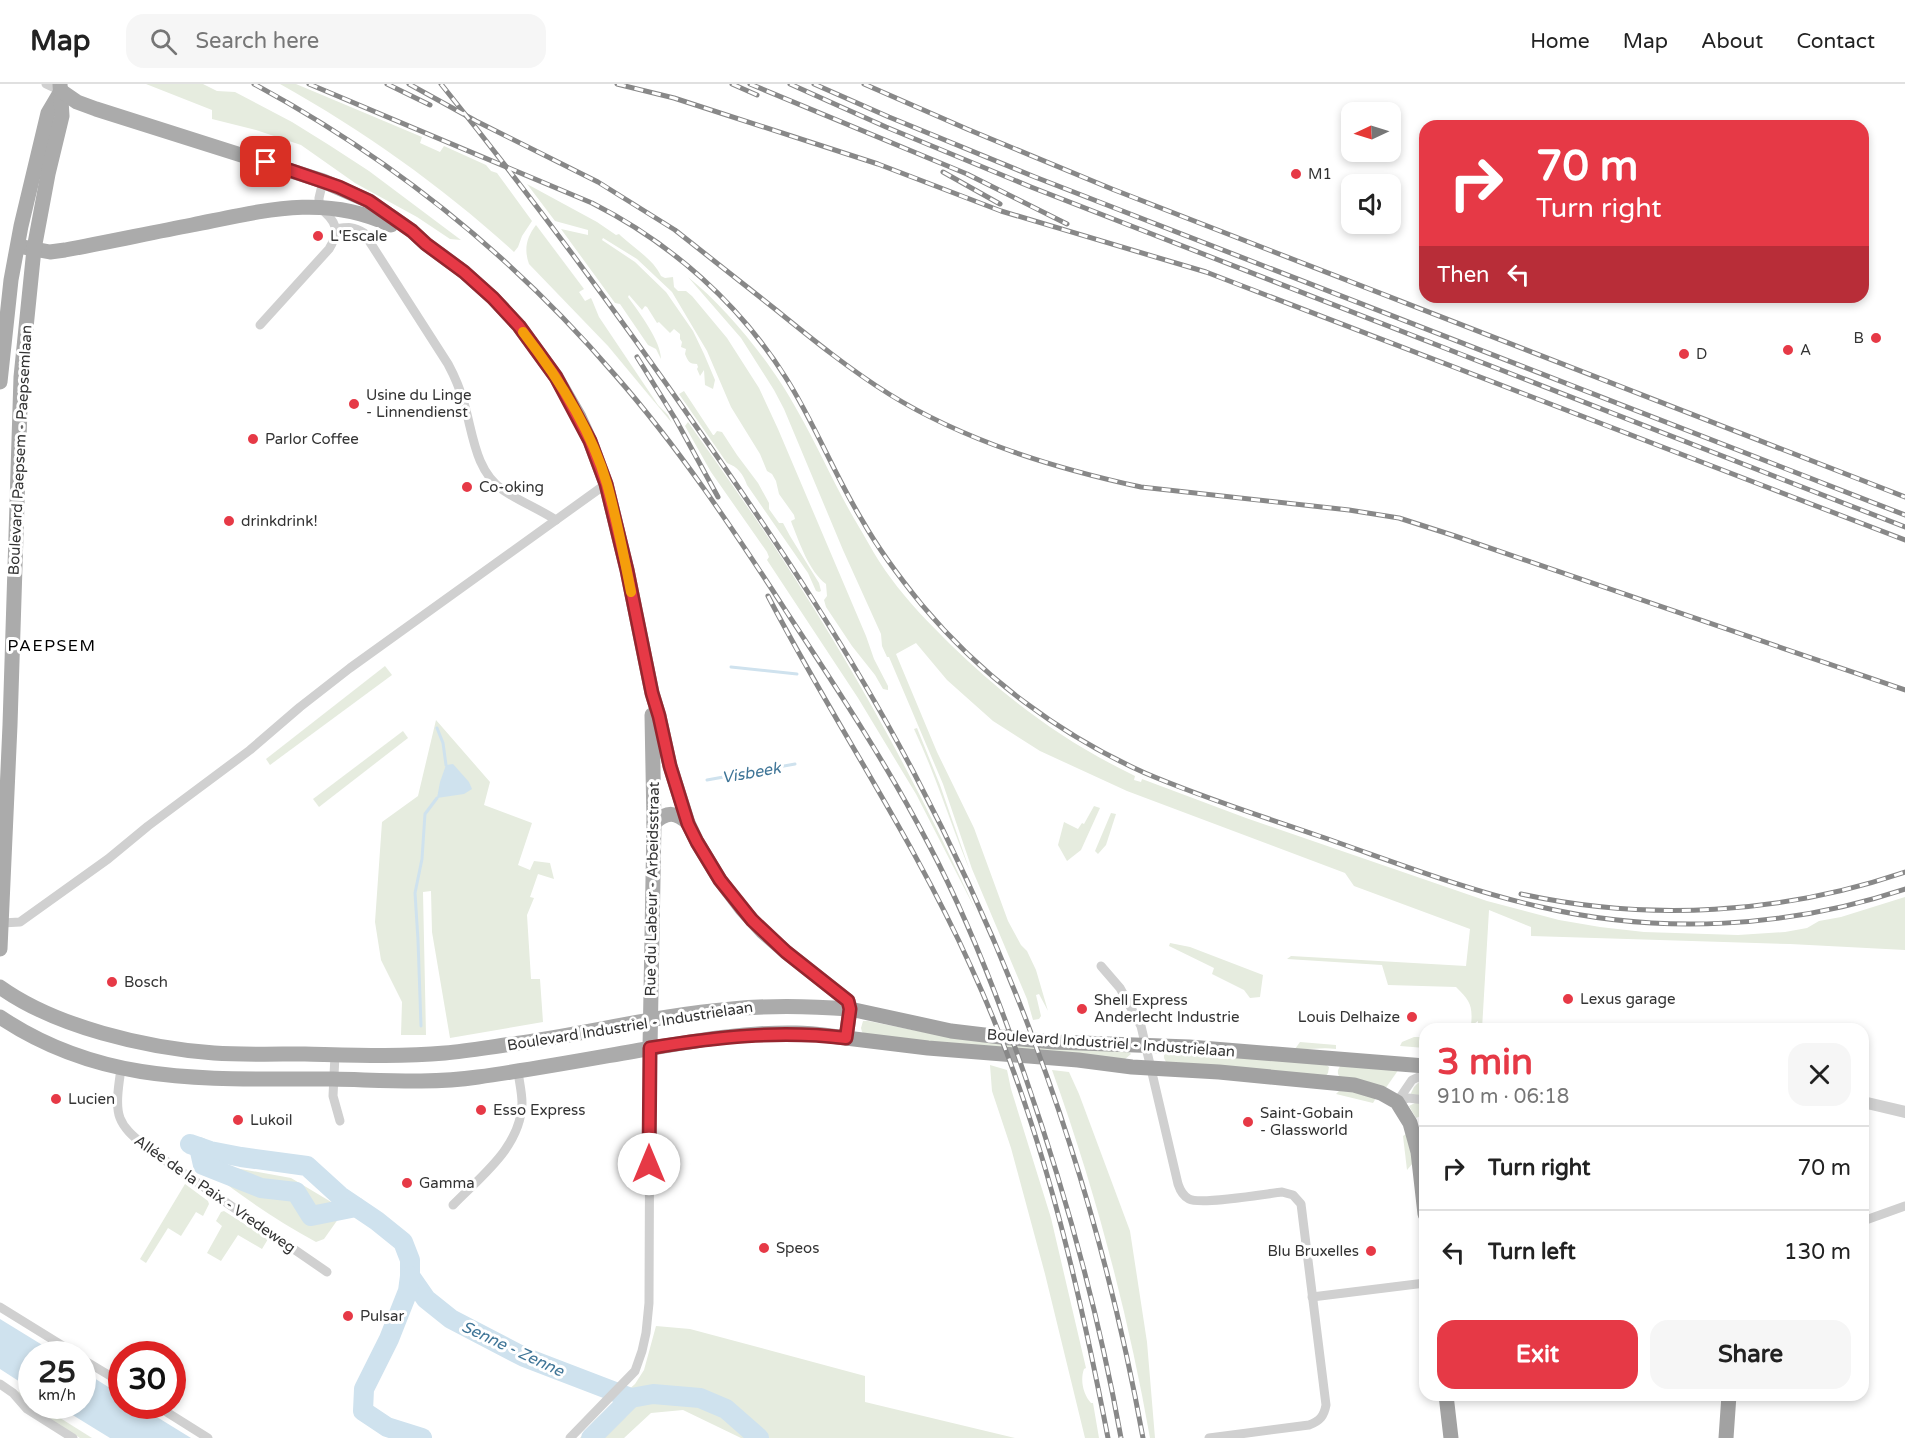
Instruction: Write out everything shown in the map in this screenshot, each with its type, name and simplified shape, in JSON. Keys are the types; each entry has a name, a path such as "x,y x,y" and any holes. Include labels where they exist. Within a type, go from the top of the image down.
{"highway":[{"name":"Boulevard Industriel - Industrielaan","path":"850,1009 951,1031 1001,1037 1054,1042 1189,1047 1419,1066"},
{"name":"Boulevard Industriel - Industrielaan","path":"846,1038 928,1048 1354,1085 1381,1093 1397,1102"},
{"path":"1397,1102 1410,1123 1419,1148"},
{"path":"1447,1401 1451,1438"},
{"path":"1726,1438 1729,1401"}],"main road":[{"path":"63,86 77,102 323,181 369,201 412,231 479,285 506,312 536,348 579,417 606,484 627,570 652,693 672,775 688,824 720,880 742,909 786,952 848,1001 850,1009 846,1038"},
{"name":"Boulevard Paepsem - Paepsemlaan","path":"0,382 10,280 48,113 63,86"},
{"name":"Boulevard Paepsem - Paepsemlaan","path":"0,949 10,725 20,389 34,249 62,116 63,86"},
{"path":"18,246 50,252 65,250 279,208 302,206 370,215 426,244"},
{"name":"Rue du Labeur - Arbeidsstraat","path":"650,1048 654,823 652,693"},
{"path":"654,780 672,775"},
{"path":"654,823 672,814 679,815 688,824"},
{"name":"Boulevard Industriel - Industrielaan","path":"0,987 46,1014 102,1032 160,1046 215,1053 444,1053 516,1044 706,1012 762,1006 850,1009"},
{"name":"Boulevard Industriel - Industrielaan","path":"0,1017 52,1046 84,1059 121,1069 184,1077 424,1081 476,1078 701,1040 796,1033 846,1038"}],"street":[{"path":"46,84 63,86"},
{"path":"260,325 329,249 335,239 336,229 332,219 319,207 323,181"},
{"path":"336,229 349,227 364,232 448,364 458,384 475,448 485,471 502,489 556,520"},
{"path":"2,923 20,922 108,859 148,826 193,795 350,668 606,484"},
{"path":"1101,966 1120,988 1141,1026 1180,1191 1188,1199 1202,1201 1282,1192 1293,1195 1301,1204 1326,1405 1322,1418 1309,1425 1254,1435 1209,1438"},
{"path":"570,1438 635,1371 646,1333 649,1303 650,1048"},
{"path":"335,1054 333,1096 340,1121"},
{"name":"Allée de la Paix - Vredeweg","path":"121,1069 118,1101 120,1118 128,1131 147,1148 327,1272"},
{"path":"453,1205 502,1155 514,1135 522,1105 518,1071"},
{"path":"1397,1102 1412,1080 1419,1077"},
{"name":"Boulevard Industriel - Industrielaan","path":"1397,1102 1408,1098 1419,1099"},
{"path":"1869,1103 1905,1112"},
{"path":"1869,1219 1905,1206"},
{"path":"1312,1296 1419,1284"},
{"path":"0,1307 55,1341"},
{"path":"0,1384 13,1393 27,1409 73,1438"},
{"path":"178,1419 208,1438"}],"shaded area":[{"path":"146,84 203,84 217,91 235,92 292,122 369,171 461,240 450,239 417,217 355,183 301,145 212,119 212,110"},
{"path":"280,84 296,84 422,137 420,143 440,152 444,146 486,165 491,171 497,173 532,221 518,247 514,252 402,161 342,121"},
{"path":"527,184 597,222 616,235 619,234 649,259 661,276 673,277 674,287 692,296 727,338 759,388 778,429 888,690 883,689 826,607 824,600 827,596 826,584 815,572 798,540 791,521 795,519 794,515 779,494 776,481 767,471 760,454 731,407 707,351 672,292 637,259 603,238 602,240 635,262 666,292 693,331 715,380 713,389 705,385 704,370 700,376 697,364 688,360 685,354 686,349 681,347 680,334 674,329 670,333 659,322 657,323 647,307 645,306 642,310 629,295 628,297 653,335 661,359 656,349 648,345 620,304 615,303 561,229 588,235 588,230 555,221"},
{"path":"536,225 584,289 579,292 585,301 591,298 599,317 672,423 608,346 529,264 527,244"},
{"path":"688,277 733,321 775,374 805,424 874,552 911,604 972,665 1015,701 1060,734 1135,776 1134,780 1141,782 1142,779 1246,818 1487,901 1559,920 1600,927 1644,932 1738,935 1785,932 1807,928 1819,921 1841,917 1905,897 1905,950 1531,936 1531,927 1489,910 1482,1023 1478,1023 1478,1021 1471,1023 1470,1004 1456,987 1388,985 1382,965 1287,959 1291,956 1466,966 1470,929 1354,886 1345,873 1127,791 1040,751 993,721 947,680 916,643 896,654 937,752 974,828 1008,921 1036,970 1048,1011 1039,994 1036,995 1041,1016 1033,1020 1027,999 972,869 943,784 889,657 882,646 881,634 784,409 741,338"},
{"path":"684,391 713,435 717,431 722,432 758,483 769,503 769,509 779,523 783,523 819,583 821,591 816,591 808,573 747,485 742,474 727,463 679,394"},
{"path":"688,422 778,552 853,673 918,791 977,913 916,794 858,698 767,560 769,557 767,552 711,472 685,426"},
{"path":"385,666 392,675 270,765 266,759"},
{"path":"436,720 490,782 484,805 532,823 518,865 530,870 534,861 550,863 554,879 538,874 530,897 534,898 527,915 531,979 540,979 543,1022 450,1038 432,932 431,891 423,892 426,1035 401,1035 402,1002 381,960 375,922 382,822 418,796"},
{"path":"917,728 940,785 969,869 914,729"},
{"path":"403,731 408,738 319,807 313,799"},
{"path":"1094,806 1100,808 1081,850 1067,861 1058,845 1064,822 1078,829 1082,823 1084,824"},
{"path":"1111,813 1116,814 1106,845 1098,854 1095,851"},
{"path":"1170,943 1190,947 1263,975 1260,997 1250,998 1244,990 1212,974 1214,968 1169,946"},
{"path":"863,1021 928,1033 1131,1054 1124,1060 866,1035 861,1028"},
{"path":"1419,1037 1419,1048 1400,1046 1402,1042"},
{"path":"1300,1042 1336,1045 1336,1049 1295,1049"},
{"path":"1168,1052 1325,1064 1329,1067 1325,1077 1167,1064 1164,1054"},
{"path":"990,1065 1007,1070 1051,1218 1086,1368 1082,1378 1083,1387 1088,1399 1093,1403 1099,1438 1085,1438 1045,1274 1011,1148 992,1091"},
{"path":"1341,1065 1399,1069 1385,1089 1340,1078 1338,1071"},
{"path":"1052,1070 1069,1072 1130,1231 1147,1342 1155,1438 1150,1438 1121,1298 1109,1252 1068,1115"},
{"path":"1419,1082 1419,1096 1410,1095"},
{"path":"1339,1091 1356,1092 1376,1098 1373,1103 1336,1094"},
{"path":"1419,1103 1419,1117 1416,1118 1409,1106"},
{"path":"1409,1132 1413,1163 1407,1170 1403,1136"},
{"path":"213,1164 291,1178 338,1206 341,1215 324,1239 316,1242 261,1209 222,1181 210,1171"},
{"path":"185,1184 209,1204 203,1216 196,1212 181,1236 168,1228 146,1263 140,1259"},
{"path":"224,1211 268,1239 262,1249 238,1235 221,1261 207,1253 222,1226 216,1221"},
{"path":"656,1326 690,1329 865,1376 865,1402 1015,1438 741,1438 683,1410 651,1413 624,1438 580,1438 595,1420 635,1384 644,1370"},
{"path":"50,1419 62,1419 92,1438 80,1438"}],"water":[{"path":"453,764 469,782 472,789 464,794 437,798 446,765"},
{"path":"0,1319 36,1341 18,1341 18,1381 0,1369"},
{"path":"96,1379 108,1387 108,1419 160,1419 191,1438 110,1438 79,1419 96,1419"}],"waterway":[{"name":"Visbeek","path":"731,667 797,674"},
{"path":"437,728 443,743 446,765"},
{"name":"Visbeek","path":"707,780 795,764"},
{"path":"421,1026 415,893 422,859 425,814 437,798"},
{"name":"Senne - Zenne","path":"190,1144 210,1151 241,1157 307,1166 340,1196 403,1242 410,1260 410,1276 426,1299 451,1319 524,1357 631,1398 653,1394 700,1398 726,1409 759,1438"},
{"path":"199,1147 203,1165 261,1188 296,1192 311,1216 356,1207"},
{"name":"Senne - Zenne","path":"410,1276 408,1291 389,1339 364,1389 363,1411 387,1427 422,1438"},
{"name":"Senne - Zenne","path":"591,1438 631,1398"}],"railway":[{"path":"254,84 305,113 402,177 492,250 576,331 639,403 705,490 842,697 896,785 943,873 982,959 1004,1017 1068,1210 1092,1301 1121,1438"},
{"path":"309,84 592,203 621,219 676,256 725,300 767,351 796,395 842,485 869,531 890,564 922,605 970,656 1024,702 1113,758 1209,798 1429,874 1513,900 1586,916 1678,924 1724,923 1816,912 1905,889"},
{"path":"387,84 430,105"},
{"path":"409,84 476,121 598,182 675,230 845,364 874,384 918,411 979,439 1043,462 1141,487 1349,510 1399,518 1905,690"},
{"path":"441,84 574,256 729,473 839,642 914,773 954,852 990,932 1024,1014 1054,1097 1105,1266 1126,1351 1143,1438"},
{"path":"617,84 674,98 878,164 1001,211 1206,272 1905,540"},
{"path":"732,84 757,95"},
{"path":"750,84 967,174 1067,224"},
{"path":"790,84 886,127 1031,187 1905,527"},
{"path":"814,84 1035,177 1905,515"},
{"path":"864,84 1112,189 1905,497"},
{"path":"943,172 1000,204"},
{"path":"637,357 676,420 718,497"},
{"path":"768,596 924,872 971,967 995,1024 1017,1081 1054,1198 1083,1318 1108,1438"},
{"path":"1521,894 1569,903 1618,908 1714,909 1763,905 1811,897 1905,872"}],"slow traffic":[{"path":"523,332 556,377 590,441 606,484 631,592"}],"place":[{"name":"M1","path":"1296,174"},
{"name":"L'Escale","path":"318,236"},
{"name":"B","path":"1876,338"},
{"name":"A","path":"1788,350"},
{"name":"D","path":"1684,354"},
{"name":"Usine du Linge - Linnendienst","path":"354,404"},
{"name":"Parlor Coffee","path":"253,439"},
{"name":"Co-oking","path":"467,487"},
{"name":"drinkdrink!","path":"229,521"},
{"name":"Bosch","path":"112,982"},
{"name":"Lexus garage","path":"1568,999"},
{"name":"Shell Express Anderlecht Industrie","path":"1082,1009"},
{"name":"Louis Delhaize","path":"1412,1017"},
{"name":"Lucien","path":"56,1099"},
{"name":"Esso Express","path":"481,1110"},
{"name":"Lukoil","path":"238,1120"},
{"name":"Saint-Gobain - Glassworld","path":"1248,1122"},
{"name":"Gamma","path":"407,1183"},
{"name":"Speos","path":"764,1248"},
{"name":"Blu Bruxelles","path":"1371,1251"},
{"name":"Pulsar","path":"348,1316"}],"district":[{"name":"PAEPSEM","path":"52,645"}],"route":[{"path":"266,162 339,187 369,201 412,231 479,285 519,326 536,348 579,417 606,484 627,570 652,693 670,766 688,824 720,880 742,909 786,952 848,1001 850,1009 846,1038 796,1033 762,1034 650,1048 649,1164"}]}
